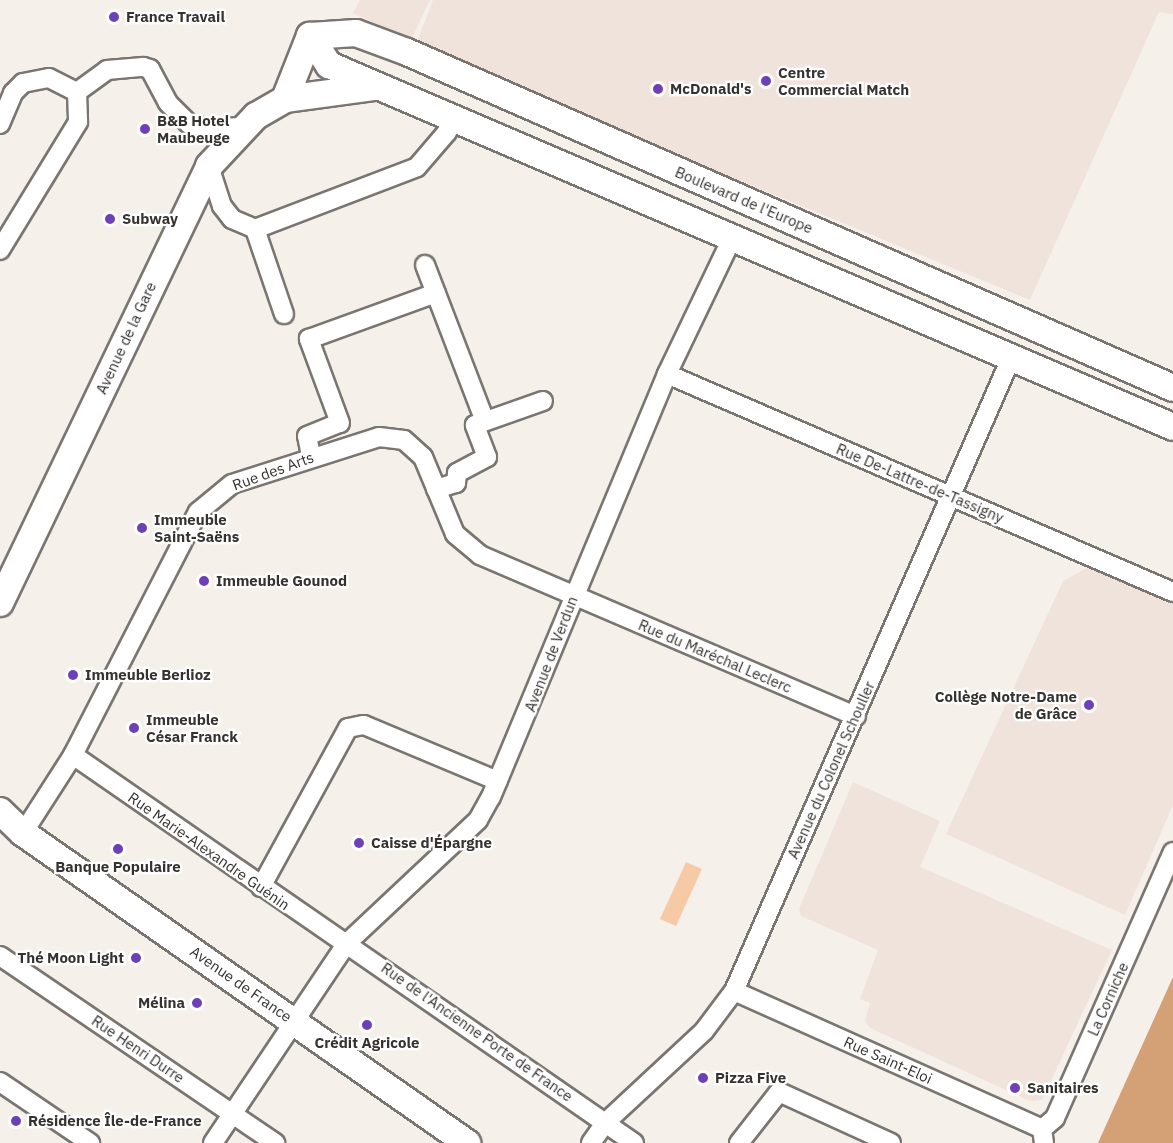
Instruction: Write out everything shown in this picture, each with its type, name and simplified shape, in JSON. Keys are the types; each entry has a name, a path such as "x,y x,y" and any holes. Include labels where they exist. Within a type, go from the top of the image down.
{"main road":[{"name":"Boulevard de l'Europe","path":"310,36 356,33 407,52 1173,388"},
{"path":"310,36 330,65 372,87 452,116 1173,427"},
{"path":"310,36 285,99 372,87"},
{"name":"Avenue de la Gare","path":"0,603 209,166 243,127 285,99"},
{"name":"Avenue de France","path":"9,823 467,1143"}],"street":[{"path":"77,92 107,70 150,69 168,103 189,124 211,129 243,127"},
{"path":"0,124 13,93 23,83 49,78 77,92"},
{"path":"0,250 78,122 77,92"},
{"path":"209,166 222,206 232,219 255,229 417,167 447,132 452,116"},
{"path":"255,229 284,314"},
{"name":"Avenue de Verdun","path":"213,1143 297,1024 346,944 478,820 498,781 667,374 733,236"},
{"path":"425,265 485,421"},
{"path":"311,456 307,436 340,423 309,339 436,293"},
{"name":"Avenue du Colonel Schouller","path":"591,1143 605,1123 704,1031 734,991 1012,356"},
{"name":"Rue De-Lattre-de-Tassigny","path":"667,374 1173,592"},
{"path":"436,489 456,483 458,473 487,457 475,425 543,401"},
{"name":"Rue des Arts","path":"9,823 73,755 198,512 232,484 311,456 393,437 423,457 455,534 468,547 574,596"},
{"name":"Rue du Maréchal Leclerc","path":"574,596 856,716"},
{"path":"261,888 348,728 373,728 498,781"},
{"name":"Rue Marie-Alexandre Guénin","path":"73,755 261,888 346,944"},
{"name":"La Corniche","path":"1043,1136 1055,1118 1173,852"},
{"name":"Rue de l'Ancienne Porte de France","path":"346,944 634,1143"},
{"name":"Rue Henri Durre","path":"0,956 275,1143"},
{"name":"Rue Saint-Eloi","path":"734,991 1043,1136"},
{"path":"0,1082 90,1143"},
{"path":"739,1143 779,1092 891,1143"}],"shaded area":[{"path":"360,0 430,0 411,40 353,13"},
{"path":"433,0 1173,0 1173,14 1159,12 1030,300 415,47"},
{"name":"Collège Notre-Dame de Grâce","path":"1089,567 1173,605 1173,805 1125,915 946,834 1063,581"},
{"path":"853,782 940,821 920,867 1112,950 1042,1100 1030,1101 870,1028 865,1021 870,1003 860,999 878,950 801,916 799,909"},
{"path":"686,862 702,869 676,926 660,919"},
{"path":"1173,977 1173,1143 1098,1143"}],"place":[{"name":"France Travail","path":"114,17"},
{"name":"Centre Commercial Match","path":"766,81"},
{"name":"McDonald's","path":"658,89"},
{"name":"B&B Hotel Maubeuge","path":"145,129"},
{"name":"Subway","path":"110,219"},
{"name":"Immeuble Saint-Saëns","path":"142,528"},
{"name":"Immeuble Gounod","path":"204,581"},
{"name":"Immeuble Berlioz","path":"73,675"},
{"name":"Collège Notre-Dame de Grâce","path":"1089,705"},
{"name":"Immeuble César Franck","path":"134,728"},
{"name":"Caisse d'Épargne","path":"359,843"},
{"name":"Banque Populaire","path":"118,849"},
{"name":"Thé Moon Light","path":"136,958"},
{"name":"Mélina","path":"197,1003"},
{"name":"Crédit Agricole","path":"367,1025"},
{"name":"Pizza Five","path":"703,1078"},
{"name":"Sanitaires","path":"1015,1088"},
{"name":"Résidence Île-de-France","path":"16,1121"}]}
